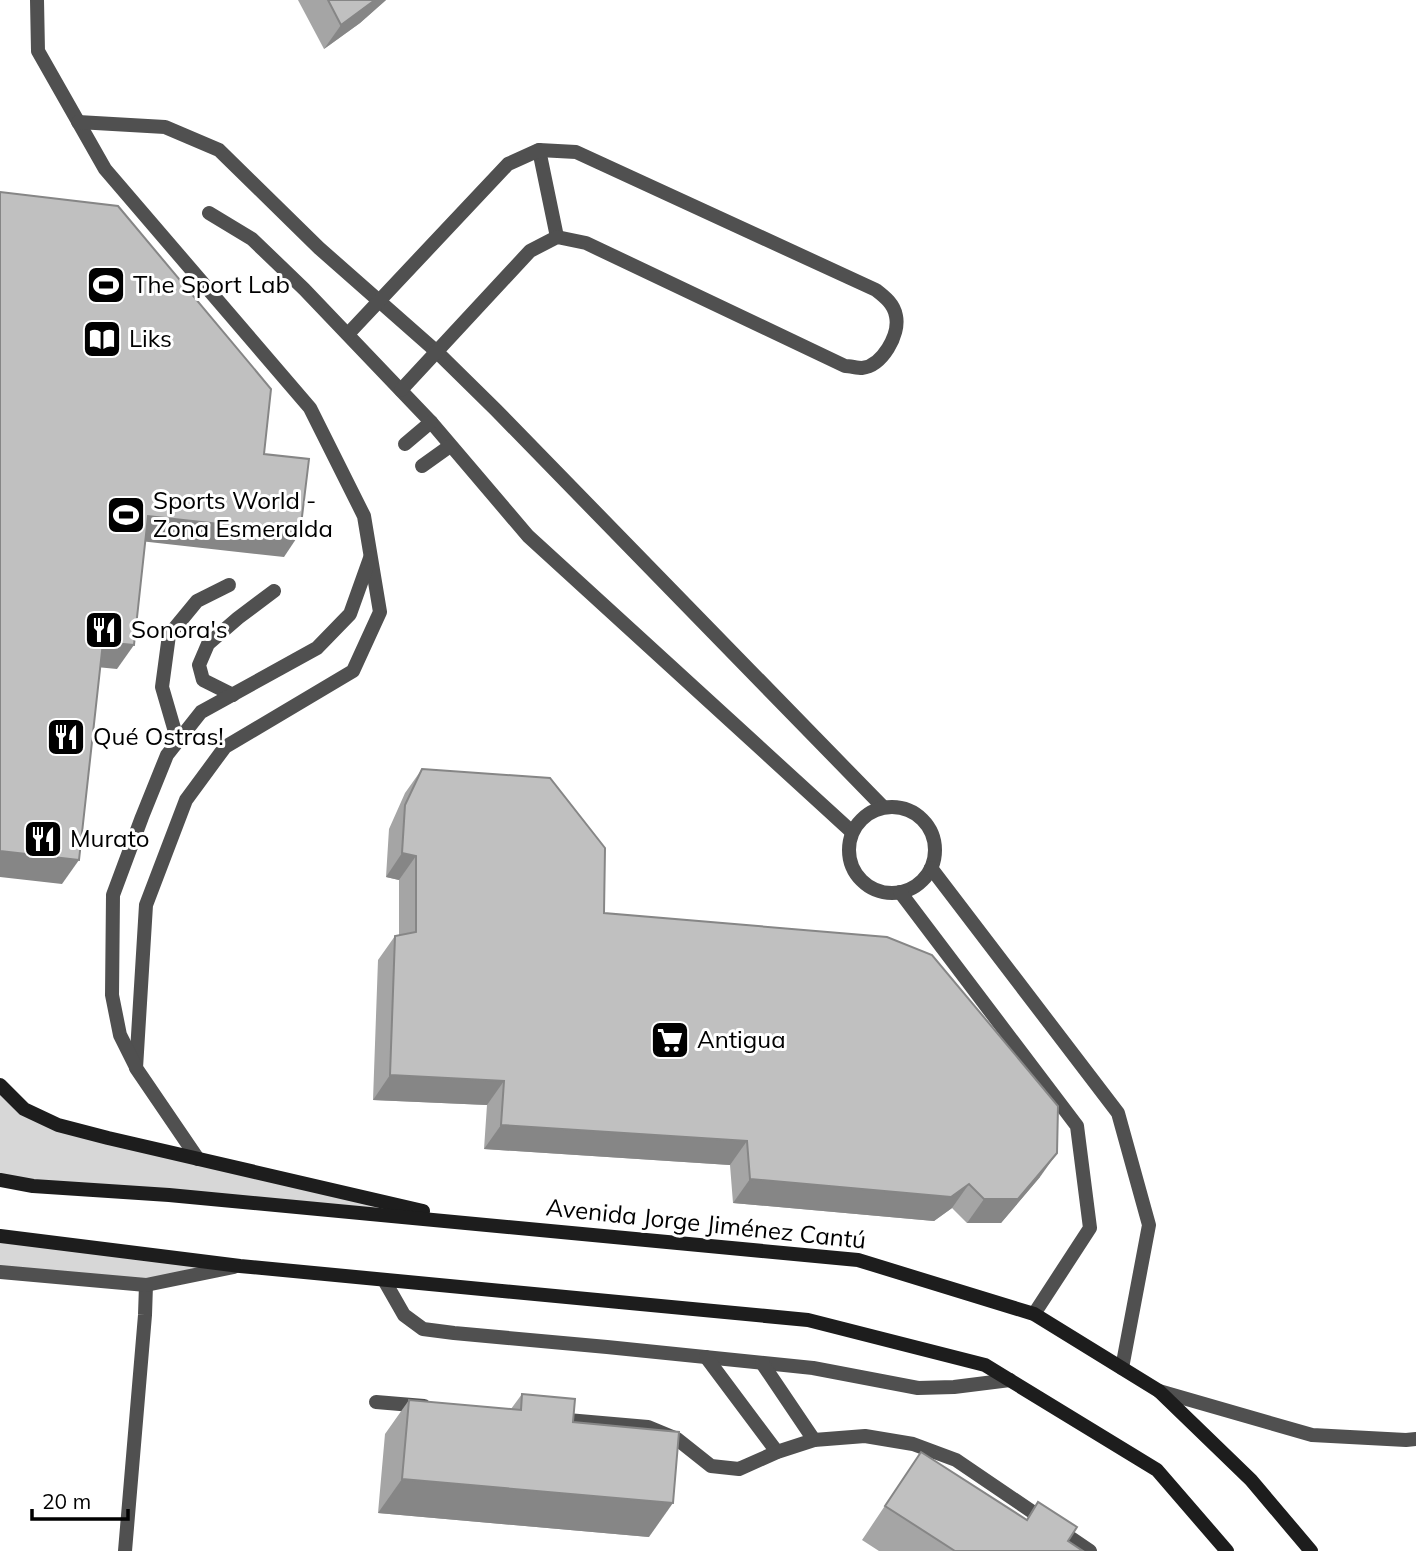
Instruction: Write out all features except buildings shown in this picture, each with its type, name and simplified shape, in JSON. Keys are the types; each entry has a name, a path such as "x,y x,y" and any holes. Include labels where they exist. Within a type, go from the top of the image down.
{"main road":[{"path":"0,1085 24,1109 58,1125 475,1223"},
{"name":"Avenida Jorge Jiménez Cantú","path":"0,1180 33,1186 169,1195 858,1260 1034,1314 1159,1391 1251,1480 1311,1551"},
{"path":"0,1236 240,1266 808,1320 985,1365 1157,1470 1227,1551"}],"street":[{"path":"37,0 38,51 105,169 310,408 364,516 380,612 353,671 225,747 186,800 146,905 136,1068"},
{"path":"78,122 165,127 219,150 319,248 437,352 883,807"},
{"path":"539,150 557,237"},
{"path":"348,334 508,164 539,150 576,152 876,290 889,301 896,316 889,347 879,361 863,368 845,366 586,243 557,237 530,251 401,390"},
{"path":"209,213 252,239 348,334 431,422 528,536 852,832"},
{"path":"405,444 431,422"},
{"path":"422,466 450,446"},
{"path":"198,1159 136,1068 120,1035 112,995 113,895 167,755 201,712 317,648 350,614 371,554"},
{"path":"178,742 162,687 169,635 197,601 229,584"},
{"path":"233,695 203,680 199,665 208,644 274,591"},
{"path":"883,807 910,810 922,818 935,841 935,855 924,880 913,888 900,892 886,893 862,882 853,871 848,858 848,844 860,820 883,807"},
{"path":"931,868 1118,1113 1149,1225 1122,1368"},
{"path":"900,892 1077,1126 1090,1228 1034,1314"},
{"path":"0,1272 146,1285 240,1266"},
{"path":"384,1280 404,1315 423,1329 813,1368 918,1388 954,1387 1010,1380"},
{"path":"125,1551 146,1285"},
{"path":"706,1357 777,1452"},
{"path":"762,1363 814,1440"},
{"path":"1159,1391 1312,1434 1416,1439"},
{"path":"376,1402 444,1408"},
{"path":"539,1417 648,1427 677,1439 711,1466 739,1469 777,1452 814,1440 864,1436 913,1444 956,1460 1090,1551"}],"shaded area":[{"path":"0,1085 24,1109 108,1138 475,1223 0,1180"},
{"path":"0,1236 240,1266 146,1285 0,1272"}],"place":[{"name":"The Sport Lab","path":"106,285"},
{"name":"Liks","path":"102,339"},
{"name":"Sports World - Zona Esmeralda","path":"126,515"},
{"name":"Sonora's","path":"104,630"},
{"name":"Qué Ostras!","path":"66,737"},
{"name":"Murato","path":"43,839"},
{"name":"Antigua","path":"670,1040"}]}
